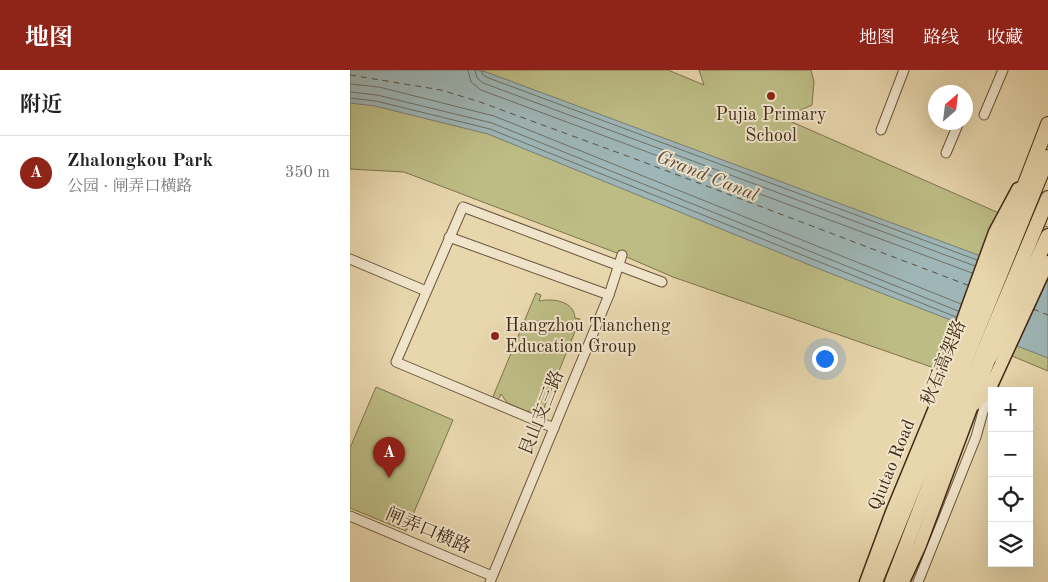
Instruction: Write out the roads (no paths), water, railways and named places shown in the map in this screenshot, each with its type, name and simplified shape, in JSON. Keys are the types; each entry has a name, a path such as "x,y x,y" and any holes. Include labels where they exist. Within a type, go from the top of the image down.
{"highway":[{"path":"997,257 1048,124"},
{"name":"秋石高架路","path":"875,582 1048,158"},
{"name":"秋石高架路","path":"892,582 947,438 1048,198"},
{"path":"989,358 1007,325 1044,234"}],"main road":[{"path":"956,356 957,336 989,245 1008,217 1048,118"},
{"name":"Qiutao Road","path":"866,582 892,512 997,257 1008,217 1048,142"},
{"path":"1044,234 1048,214"},
{"path":"903,582 920,545 969,412 986,383 996,375 1048,262"},
{"path":"986,383 989,358"}],"street":[{"path":"881,130 904,70"},
{"path":"984,115 1003,70"},
{"path":"946,153 956,130"},
{"path":"554,428 396,362 463,207 662,282"},
{"path":"450,237 609,294"},
{"name":"艮山支三路","path":"491,579 609,294 622,255"},
{"path":"350,259 426,291"},
{"path":"918,582 976,437 986,383"},
{"path":"861,582 892,512"},
{"name":"闸弄口横路","path":"350,516 491,579"},
{"path":"920,545 943,516"}],"water":[{"name":"Grand Canal","path":"350,70 476,70 486,72 1048,281 1048,358 822,270 488,134 375,106 350,103"}],"place":[{"name":"Pujia Primary School","path":"771,96"},
{"name":"Hangzhou Tiancheng Education Group","path":"495,336"},
{"name":"Zhalongkou Park","path":"389,478"}]}
